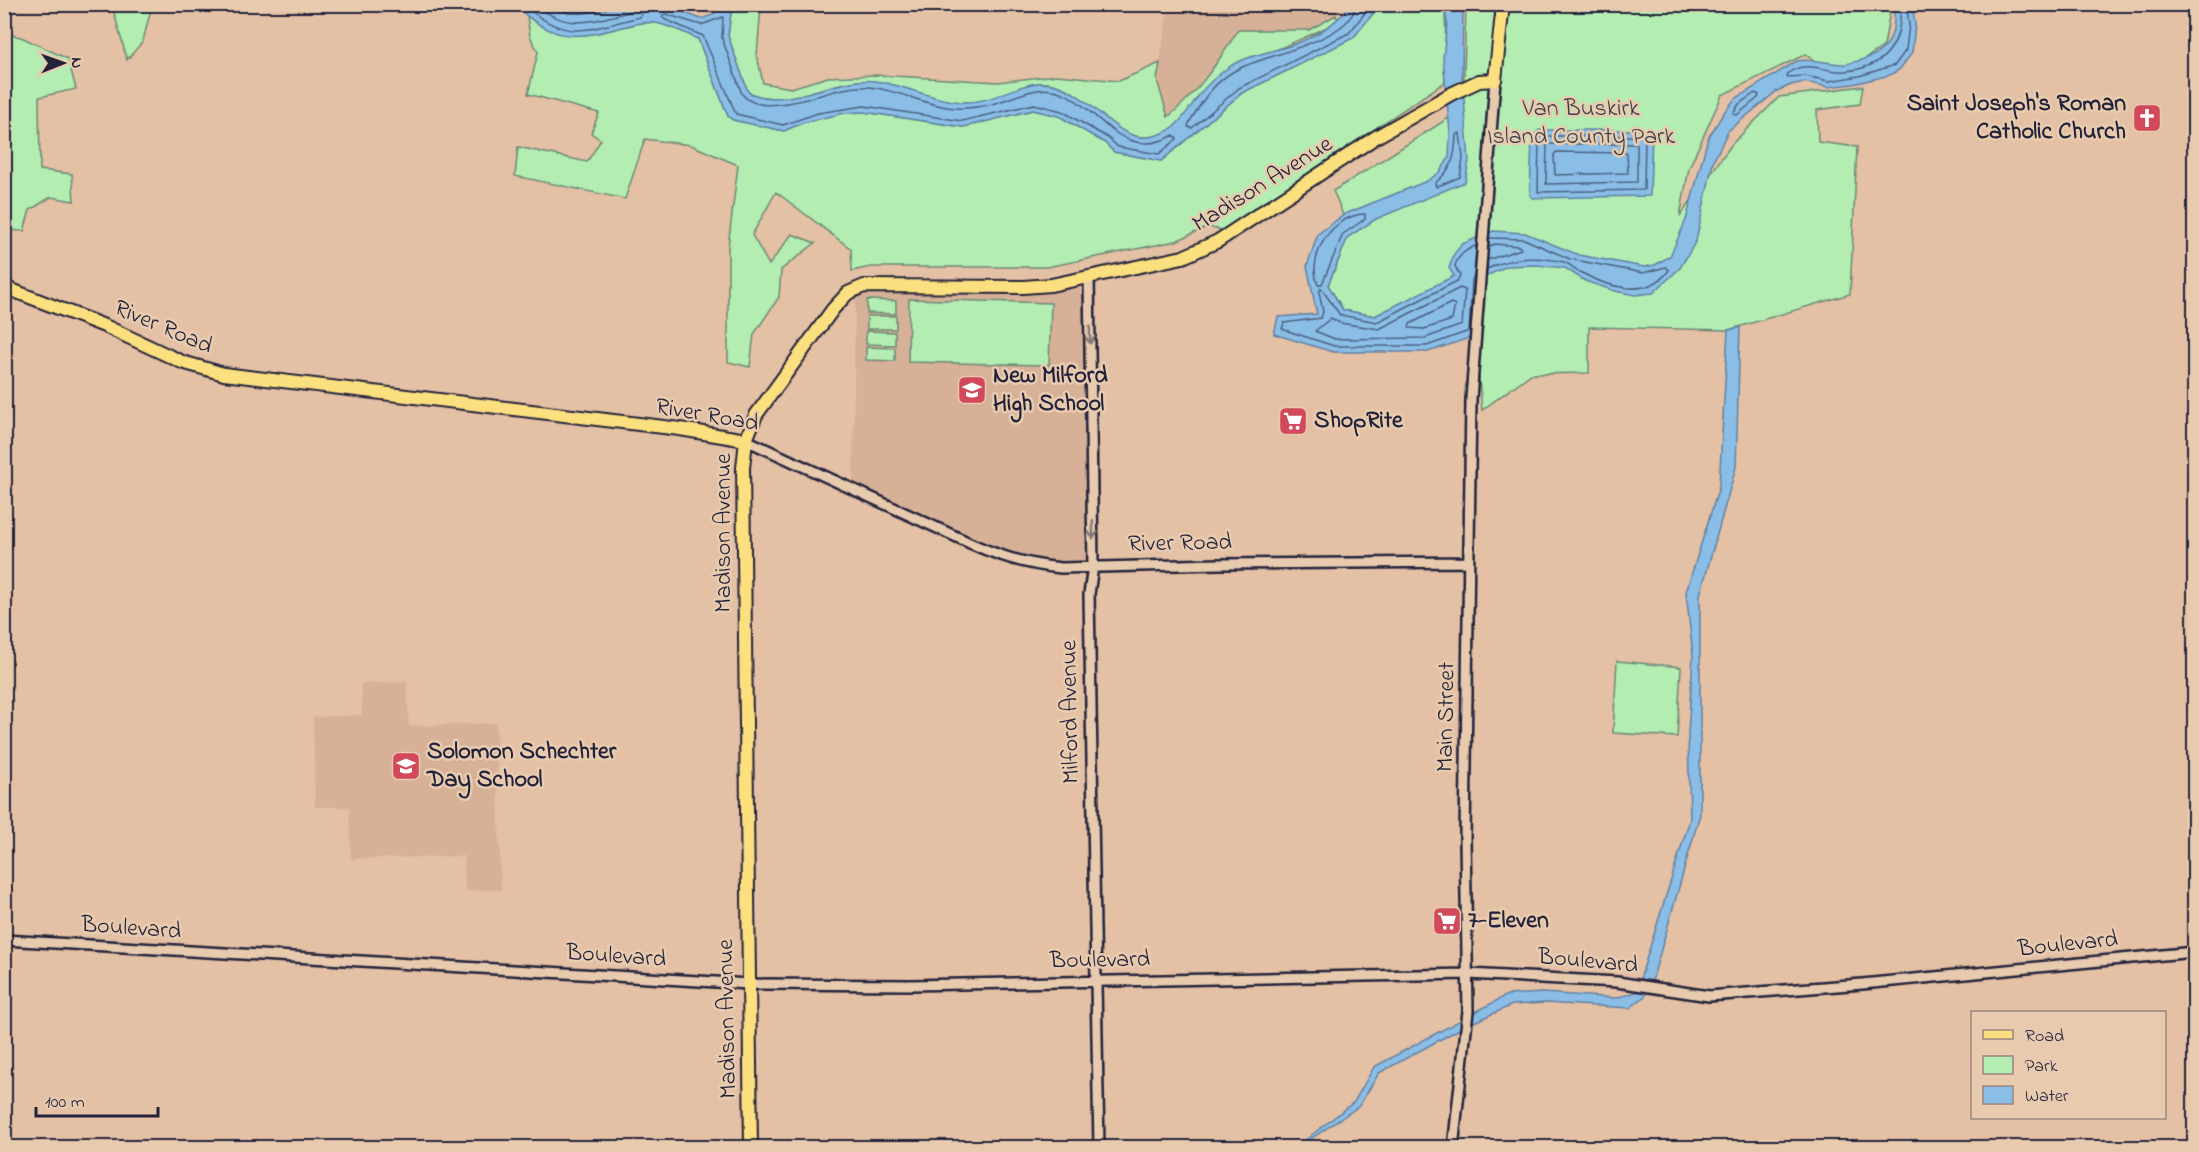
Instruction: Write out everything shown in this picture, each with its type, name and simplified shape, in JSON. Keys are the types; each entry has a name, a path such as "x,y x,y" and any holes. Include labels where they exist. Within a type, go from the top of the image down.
{"main road":[{"path":"1495,80 1503,4"},
{"name":"Madison Avenue","path":"751,1148 743,468 746,440 756,415 848,293 864,286 885,285 1023,287 1164,262 1201,250 1376,137 1445,97 1485,80 1495,80"},
{"name":"River Road","path":"4,287 107,327 182,362 224,374 680,429 746,440"}],"street":[{"name":"Main Street","path":"1453,1148 1468,1011 1465,839 1471,399 1495,80"},
{"name":"Milford Avenue","path":"1089,276 1093,566 1089,594 1099,1148"},
{"name":"River Road","path":"746,440 1001,556 1042,566 1468,562"},
{"name":"Boulevard","path":"4,940 749,984 1095,981 1468,974 1634,984 1691,994 1726,995 2194,952"}],"shaded area":[{"path":"1169,5 1345,5 1336,15 1309,30 1238,30 1211,74 1191,98 1167,118 1157,80"},
{"name":"New Milford High School","path":"1089,276 1093,566 1023,563 853,490 855,290 995,288"},
{"name":"Solomon Schechter Day School","path":"407,682 409,726 496,723 501,890 465,891 464,856 351,859 349,807 315,807 313,717 362,715 361,684"}],"green space":[{"path":"112,5 152,5 143,41 127,60"},
{"path":"732,5 761,5 757,56 763,83 791,88 828,77 877,75 998,82 1057,75 1119,81 1160,63 1157,80 1168,117 1189,98 1206,77 1238,30 1309,30 1336,15 1338,21 1229,76 1200,95 1177,126 1167,132 1149,137 1134,136 1121,130 1083,99 1054,84 1029,85 974,102 951,101 887,84 862,81 847,82 790,97 762,97 748,92 728,36"},
{"path":"1380,5 1444,5 1445,82 1222,230 1207,227 1176,241 1047,267 871,267 852,271 851,249 776,192 752,235 769,265 792,234 815,243 781,270 779,297 754,334 750,367 728,362 728,247 738,165 691,145 645,139 625,199 515,176 518,147 587,162 601,140 591,133 599,113 528,94 538,52 530,36 527,16 550,30 562,34 584,35 651,23 671,27 698,39 728,116 733,120 784,131 802,123 844,113 864,112 963,127 1033,110 1059,116 1105,143 1114,152 1161,161 1242,93 1353,38"},
{"name":"Van Buskirk Island County Park","path":"1466,5 1891,5 1884,46 1845,72 1819,66 1806,54 1722,95 1689,168 1680,216 1732,144 1779,97 1863,86 1860,104 1817,110 1818,142 1857,147 1850,294 1728,330 1589,327 1589,373 1531,374 1482,410 1475,336 1455,276 1375,316 1343,310 1328,285 1346,238 1344,218 1333,191 1463,109"},
{"path":"5,34 21,37 68,59 76,89 39,97 40,170 72,174 74,201 51,197 30,210 24,231 5,230 5,213 12,173 4,116"},
{"path":"909,299 1051,303 1049,365 908,362"},
{"path":"867,300 896,301 896,314 867,313"},
{"path":"867,316 896,316 896,329 867,329"},
{"path":"866,331 895,332 895,345 866,344"},
{"path":"866,347 895,348 895,361 866,360"},
{"path":"1617,661 1681,667 1677,737 1613,733"}],"water":[{"path":"514,5 644,5 647,10 672,8 701,19 713,15 717,5 732,5 728,36 748,92 761,97 788,97 844,83 870,81 883,82 951,101 975,102 1038,83 1055,85 1070,91 1122,130 1135,136 1149,137 1167,132 1179,122 1206,86 1232,65 1317,34 1327,28 1351,5 1380,5 1353,38 1242,93 1161,161 1114,152 1105,143 1059,116 1033,110 963,127 864,112 844,113 802,123 784,131 733,120 728,116 698,39 671,27 650,23 587,35 562,34 540,25"},
{"path":"1444,5 1463,5 1462,74 1469,160 1465,182 1376,219 1348,237 1328,285 1343,310 1375,316 1454,276 1449,268 1454,254 1462,244 1493,231 1525,233 1579,255 1644,267 1655,265 1670,256 1686,220 1708,138 1735,99 1797,61 1846,64 1869,58 1889,42 1894,26 1894,5 1912,5 1915,24 1912,53 1899,70 1890,75 1853,84 1829,87 1804,82 1791,85 1777,91 1728,131 1713,162 1696,241 1680,268 1653,293 1635,295 1615,291 1585,281 1565,268 1536,265 1507,266 1476,281 1475,336 1428,352 1333,352 1274,334 1278,317 1317,314 1307,266 1318,234 1345,214 1427,181 1440,172 1449,158 1450,133 1443,58 1447,23"},
{"path":"1539,130 1650,130 1652,134 1650,196 1532,198 1530,195 1532,137"},
{"path":"1740,327 1736,467 1700,595 1700,814 1652,981 1645,996 1630,1008 1544,1003 1512,1005 1463,1027 1379,1073 1359,1106 1295,1148 1354,1102 1374,1067 1507,995 1542,993 1616,998 1636,992 1690,819 1688,734 1693,656 1686,592 1719,487 1728,330"}],"place":[{"name":"Saint Joseph's Roman Catholic Church","path":"2147,118"},
{"name":"New Milford High School","path":"972,390"},
{"name":"ShopRite","path":"1293,421"},
{"name":"Solomon Schechter Day School","path":"406,766"},
{"name":"7-Eleven","path":"1447,921"}]}
